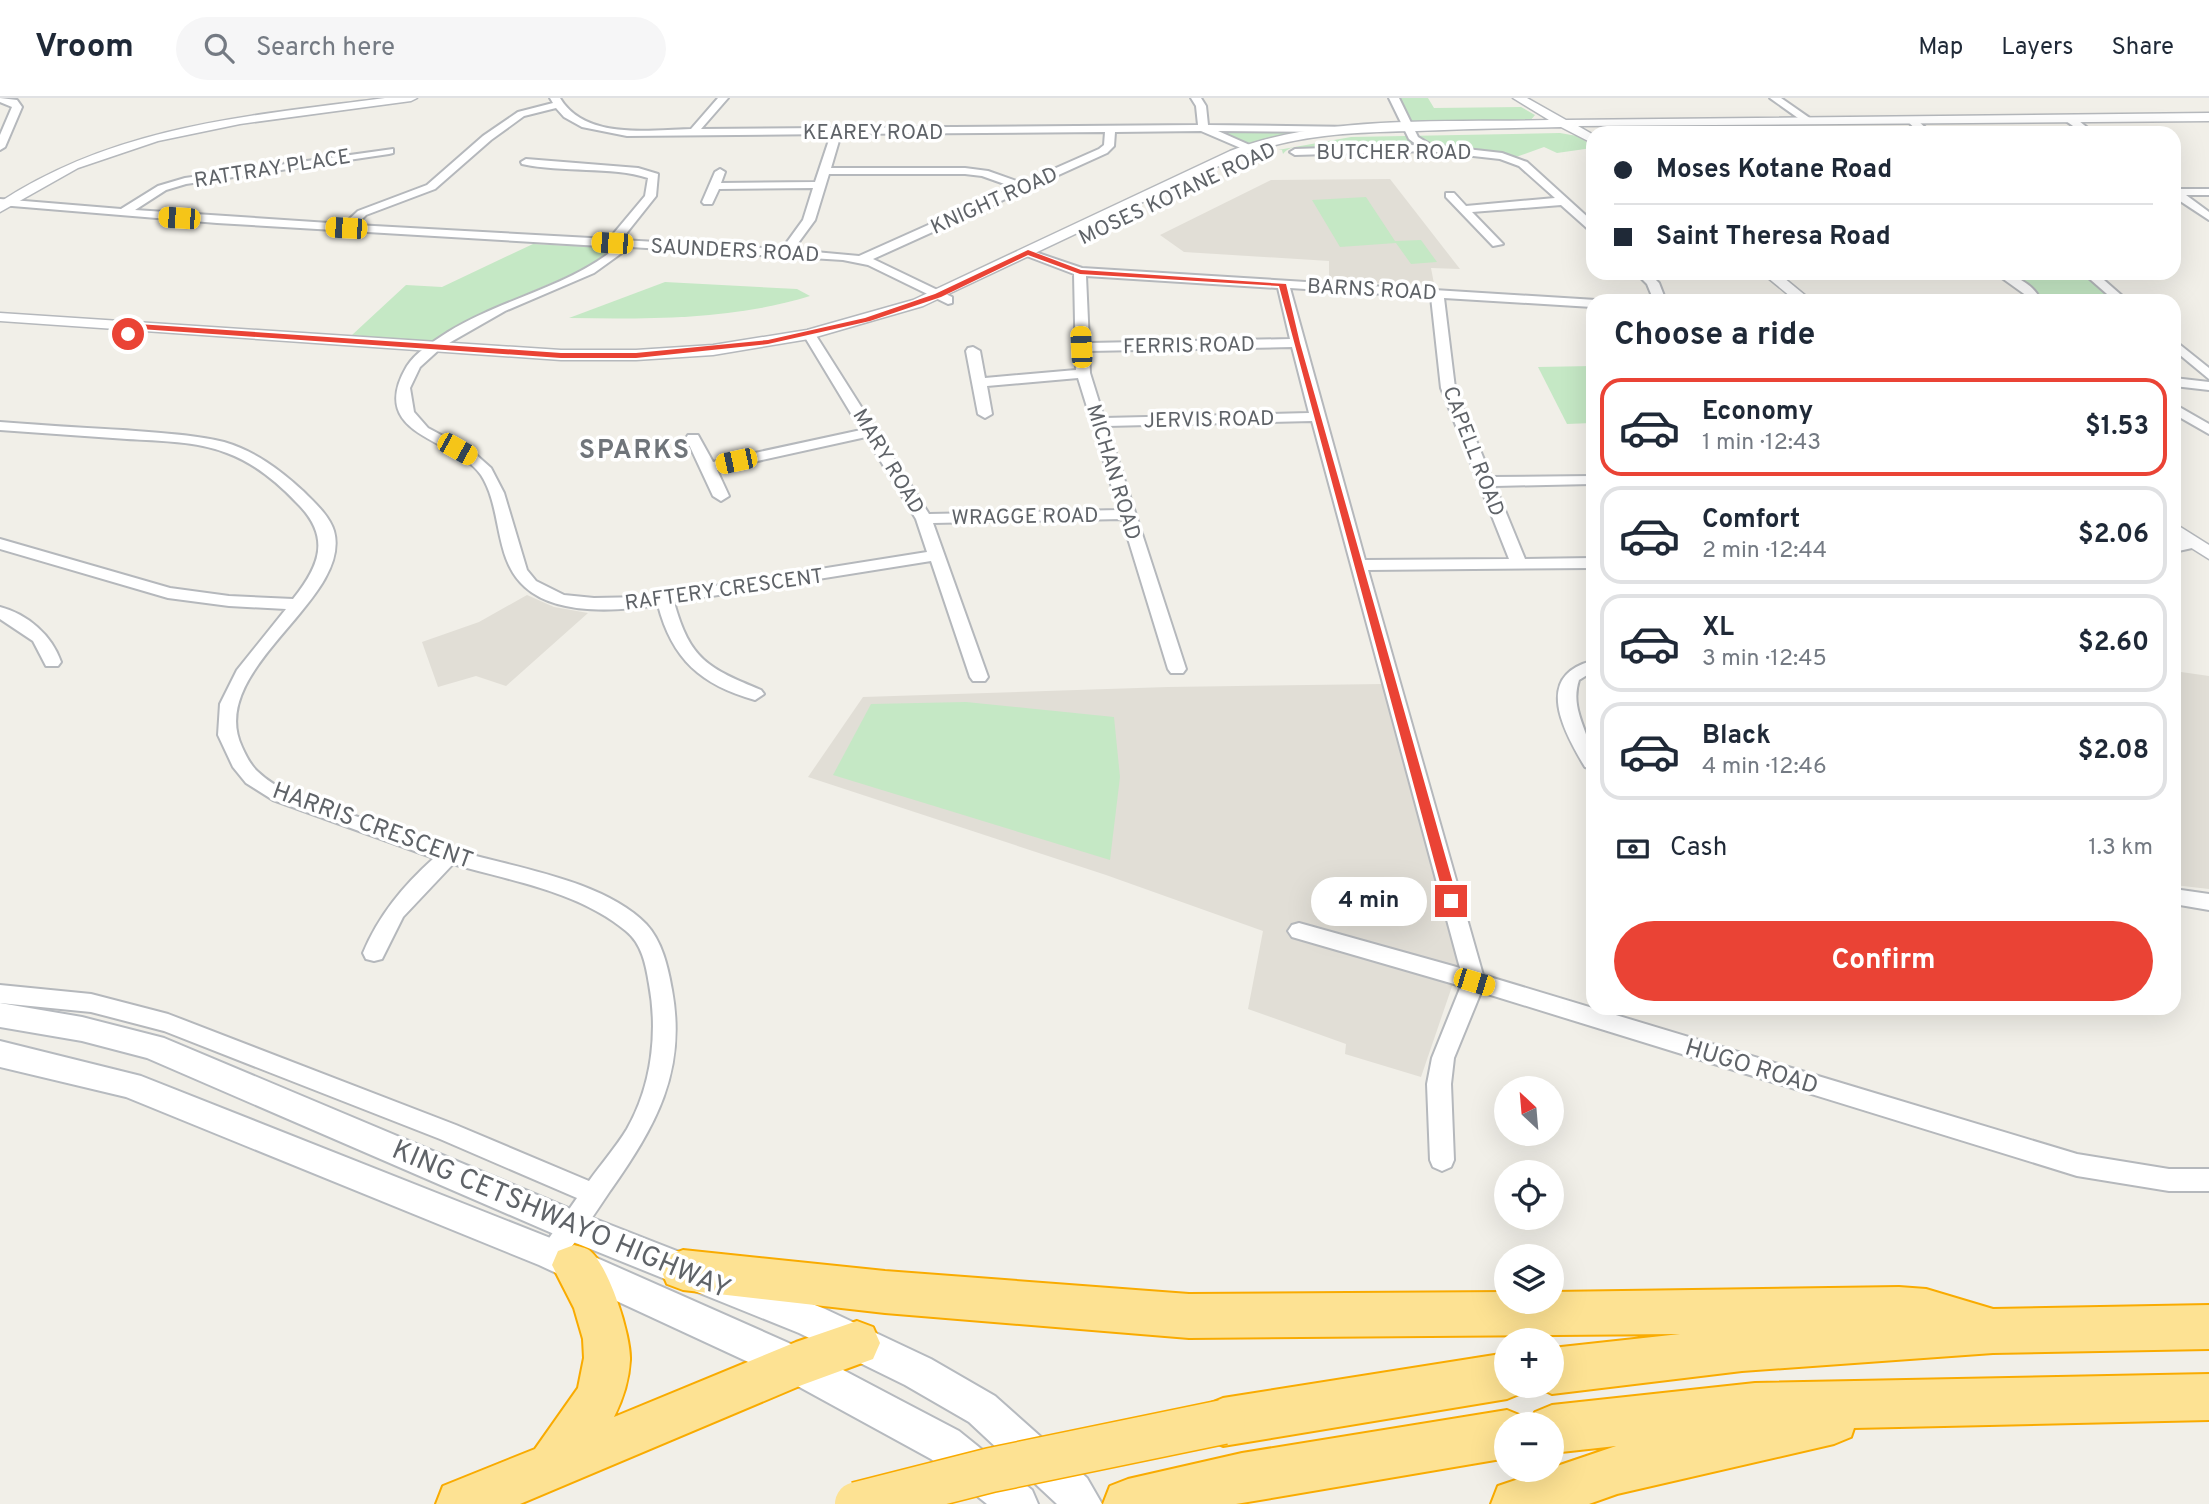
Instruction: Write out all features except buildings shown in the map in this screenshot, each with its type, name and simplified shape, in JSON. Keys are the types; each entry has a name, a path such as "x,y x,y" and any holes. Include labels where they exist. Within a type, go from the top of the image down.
{"highway":[{"path":"551,1466 589,1415 603,1383 608,1348 601,1314 566,1248"},
{"path":"683,1270 885,1292 1189,1316 1899,1308 1926,1310 1993,1331"},
{"path":"1564,1370 1742,1349 1993,1331 2209,1327"},
{"path":"461,1504 857,1343"},
{"path":"857,1504 991,1470 1223,1422 1494,1378"},
{"path":"1564,1428 1755,1407 2209,1397"},
{"path":"1516,1504 1617,1470 1912,1404"},
{"path":"1128,1504 1242,1478 1494,1436"}],"main road":[{"name":"KING CETSHWAYO HIGHWAY","path":"0,1015 82,1029 153,1047 566,1248 796,1366 945,1445 1018,1504"},
{"name":"KING CETSHWAYO HIGHWAY","path":"0,1054 130,1086 566,1248 683,1270 812,1321 982,1409 1073,1492 1082,1504"}],"street":[{"path":"3,204 66,169 138,143 241,122 411,98"},
{"path":"692,134 723,98"},
{"path":"1196,98 1201,106 1203,128 1351,129"},
{"path":"1394,98 1416,142 1428,148"},
{"path":"1775,98 1809,121"},
{"path":"0,99 15,102 17,107 0,147"},
{"path":"346,228 362,213 431,187 487,138 522,114 557,101"},
{"name":"KEAREY ROAD","path":"557,101 574,119 601,128 641,134 1203,128 1252,150"},
{"path":"1532,104 1640,121"},
{"path":"1524,126 1540,120 1532,104"},
{"path":"1532,104 1581,129"},
{"name":"MOSES KOTANE ROAD","path":"1603,126 1640,121 1661,123 2209,117"},
{"path":"2070,119 2080,126"},
{"path":"1911,120 1918,126"},
{"name":"MOSES KOTANE ROAD","path":"1639,126 1661,123"},
{"name":"MOSES KOTANE ROAD","path":"1252,150 1318,137 1409,130 1524,126 1581,129"},
{"name":"MOSES KOTANE ROAD","path":"0,317 133,330 575,364 644,363 749,353 811,337 875,325 943,298 1252,150 1293,136 1351,129 1581,129"},
{"name":"KNIGHT ROAD","path":"862,259 1103,151 1110,143 1110,130"},
{"path":"785,253 809,220 836,132"},
{"name":"BUTCHER ROAD","path":"1295,152 1428,148 1480,152 1513,160 1530,170 1586,221"},
{"name":"RATTRAY PLACE","path":"122,213 162,188 185,181 389,151"},
{"path":"526,162 643,171 654,176 650,196 620,244"},
{"path":"826,171 965,171 984,173 1023,187"},
{"path":"708,202 720,172"},
{"path":"716,186 821,185"},
{"path":"2181,192 2209,192"},
{"path":"1450,195 1497,244"},
{"path":"2181,197 2209,217"},
{"path":"1465,209 1565,201"},
{"name":"SAUNDERS ROAD","path":"3,204 862,259 943,298"},
{"name":"RAFTERY CRESCENT","path":"620,244 597,267 491,313 450,335 413,367 406,381 403,397 407,412 420,428 475,459 488,474 520,571 527,579 554,596 575,601 615,604 665,600 937,555"},
{"name":"BARNS ROAD","path":"1034,255 1080,272 1586,303"},
{"name":"MICHAN ROAD","path":"1080,272 1083,373 1177,668"},
{"path":"1778,280 1796,294"},
{"path":"2011,280 2032,294"},
{"path":"2097,280 2114,294"},
{"path":"1283,284 1317,417 1474,982 1443,1058 1438,1106 1442,1160"},
{"name":"CAPELL ROAD","path":"1437,293 1448,388 1519,564"},
{"name":"MOSES KOTANE ROAD","path":"0,324 133,330"},
{"name":"MARY ROAD","path":"811,337 924,519 979,677"},
{"name":"FERRIS ROAD","path":"1081,347 1297,343"},
{"path":"2181,350 2209,375"},
{"path":"974,351 985,414"},
{"path":"979,383 1083,373"},
{"path":"2181,383 2209,386"},
{"path":"2181,412 2209,430"},
{"name":"JERVIS ROAD","path":"1100,422 1317,417"},
{"name":"HARRIS CRESCENT","path":"0,426 218,445 256,461 276,475 314,512 327,535 327,549 318,575 248,663 231,701 229,738 242,767 271,791 296,802 449,856 564,890 611,910 638,929 654,955 663,997 663,1057 653,1097 635,1136 594,1194 566,1248"},
{"path":"709,467 871,432"},
{"path":"693,438 721,496"},
{"path":"1486,482 1586,480"},
{"name":"WRAGGE ROAD","path":"924,519 1126,514"},
{"path":"2181,534 2202,548"},
{"path":"0,544 168,593 229,601 296,604"},
{"path":"2181,547 2202,548"},
{"path":"1358,565 1586,563"},
{"path":"665,600 670,624 686,656 712,675 755,694"},
{"path":"0,612 27,627 43,640 52,662"},
{"path":"1586,668 1578,671 1570,680 1567,691 1578,740 1586,753"},
{"path":"374,953 385,925 394,913 449,856"},
{"path":"2181,898 2209,902"},
{"name":"HUGO ROAD","path":"1299,931 2077,1165 2169,1180 2209,1180"},
{"path":"0,994 92,1003 168,1023 448,1132 594,1194"}],"shaded area":[{"path":"1390,179 1460,269 1431,268 1435,289 1378,283 1329,282 1329,261 1184,252 1160,235 1271,180"},
{"path":"527,595 554,607 588,613 506,686 476,676 438,687 422,642 479,622"},
{"path":"2181,672 2209,676 2209,889 2181,886"},
{"path":"1383,684 1459,966 1421,1077 1345,1054 1346,1044 1248,1009 1263,931 1106,875 808,777 863,697 1168,687"}],"green space":[{"path":"1397,98 1428,98 1434,108 1521,107 1535,115 1530,121 1409,123"},
{"path":"1221,129 1299,132 1249,143 1215,132"},
{"path":"1560,133 1577,136 1586,141 1586,149 1557,153 1544,147 1516,157 1485,150 1463,149 1308,150 1298,147 1288,149 1283,154 1282,150 1278,150 1351,137"},
{"path":"1366,197 1395,241 1421,240 1437,262 1411,264 1396,243 1340,247 1312,200"},
{"path":"533,244 613,248 584,269 473,317 433,343 352,335 406,285 442,287"},
{"path":"2018,280 2090,280 2106,294 2040,294"},
{"path":"665,282 797,289 810,296 721,314 660,318 569,318"},
{"path":"1586,366 1586,423 1567,424 1538,367"},
{"path":"966,702 1114,717 1120,777 1110,860 833,775 871,704"}],"district":[{"name":"SPARKS","path":"635,449"}],"route":[{"path":"128,334 138,326 561,355 663,354 768,342 867,320 938,295 1028,253 1080,272 1283,284 1451,901"}]}
